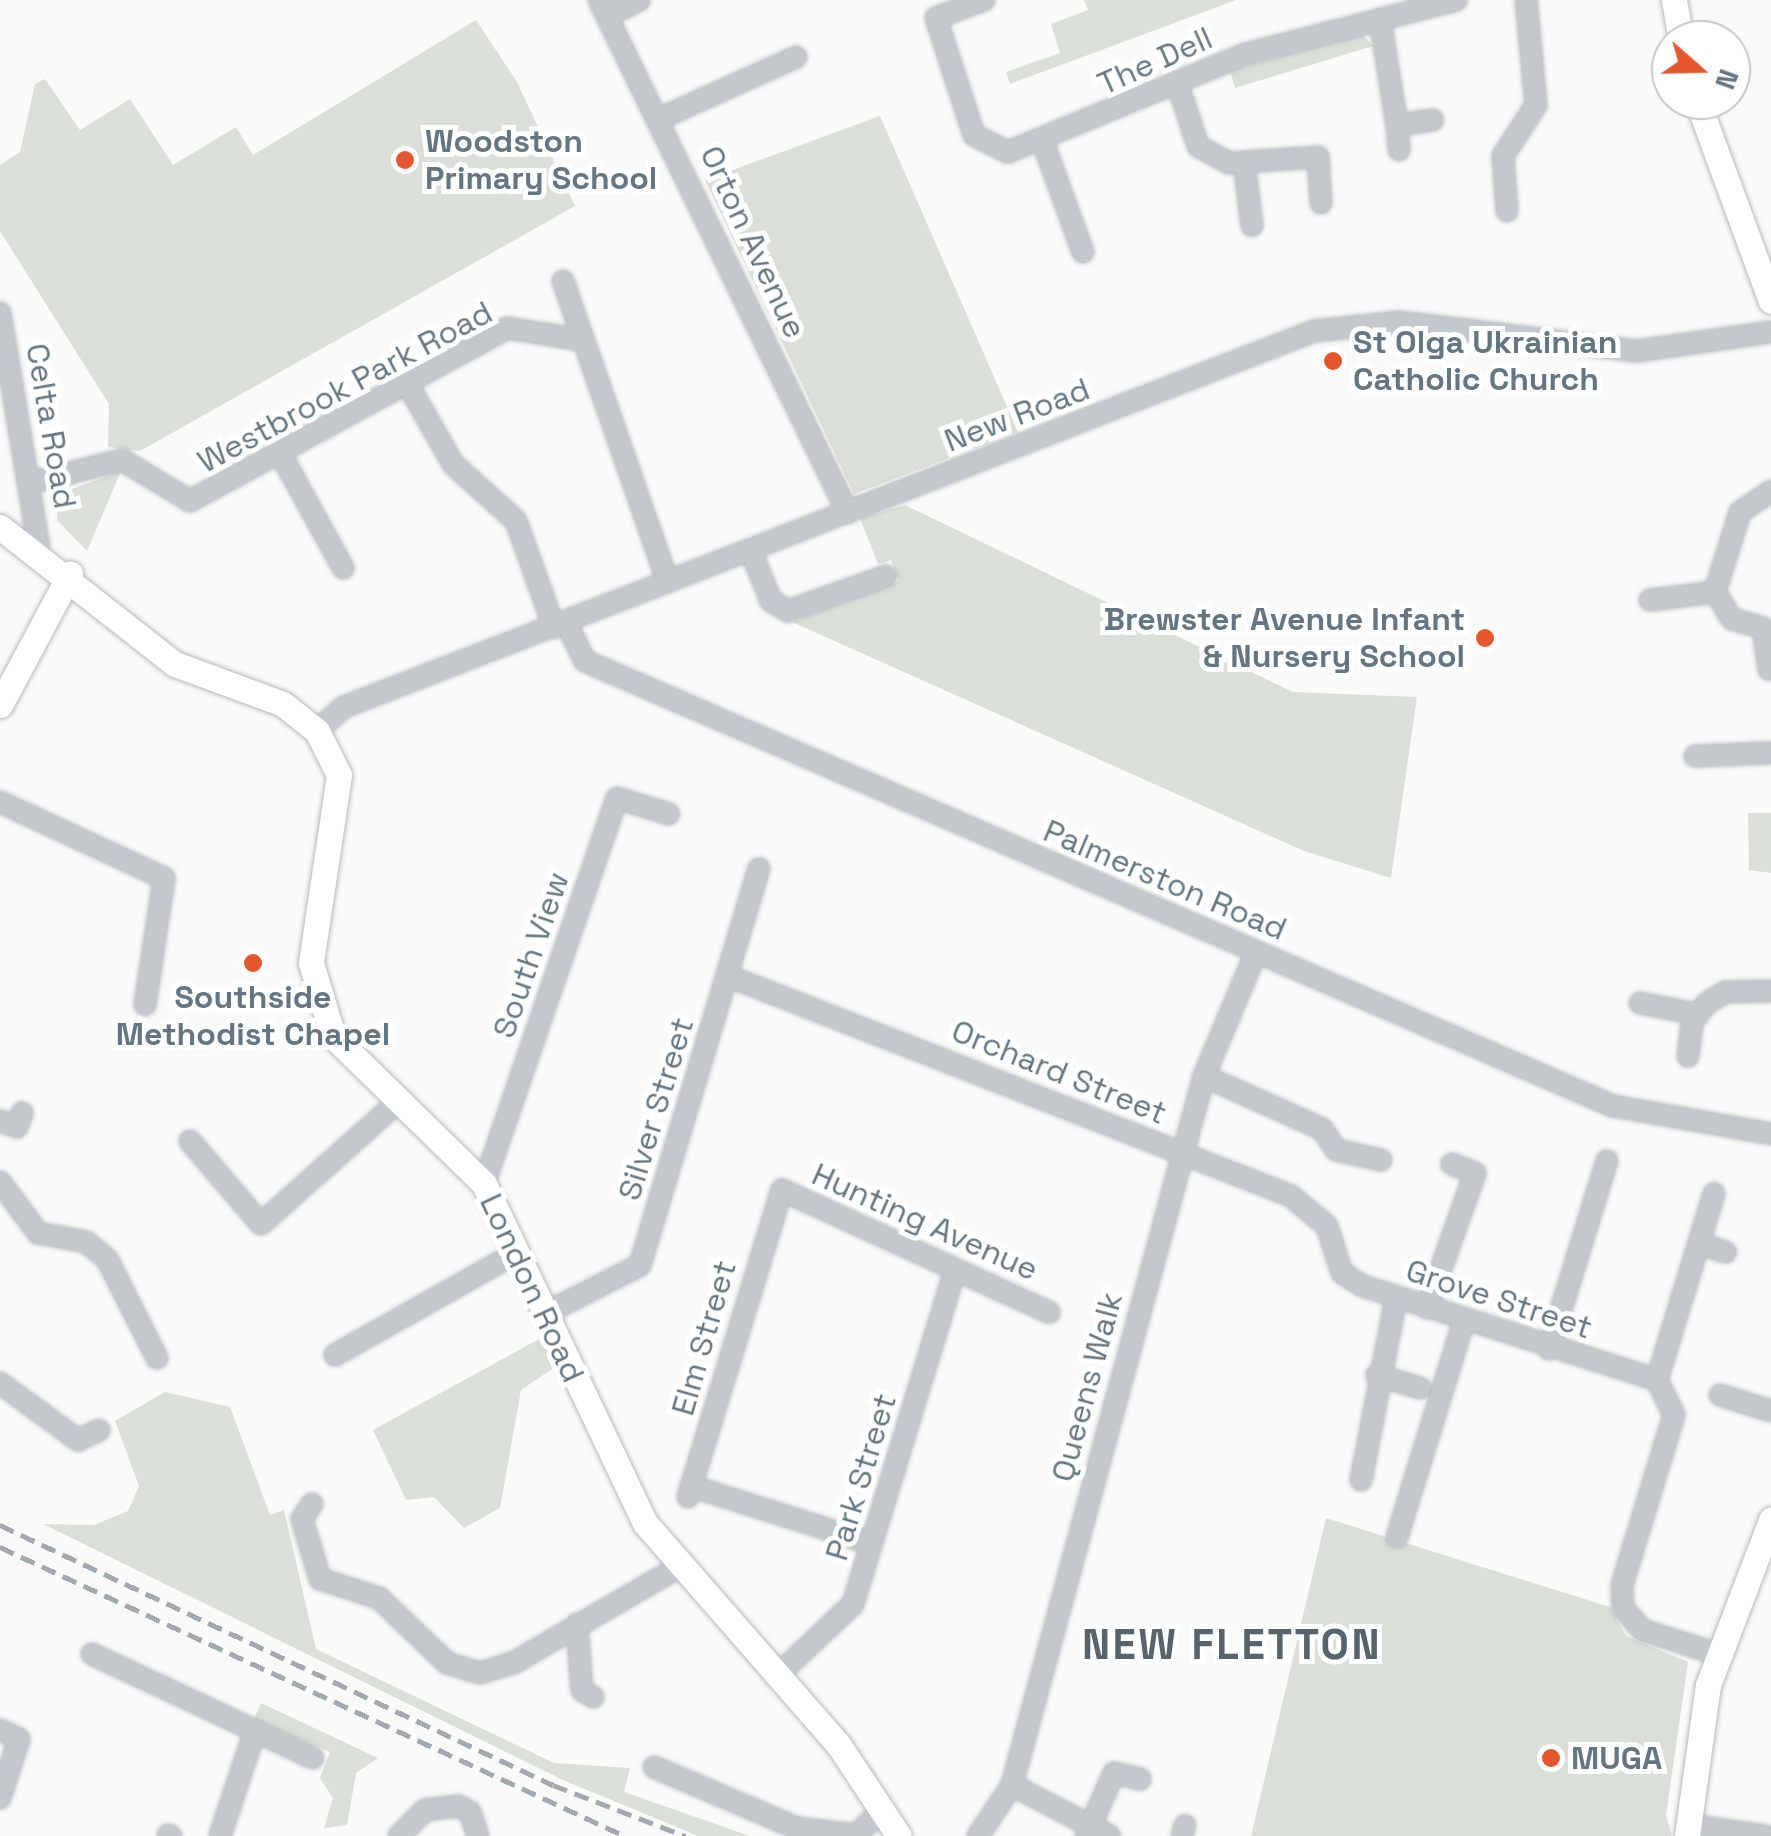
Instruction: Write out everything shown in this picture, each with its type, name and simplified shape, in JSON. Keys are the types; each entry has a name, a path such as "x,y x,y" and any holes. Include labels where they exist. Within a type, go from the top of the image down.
{"main road":[{"path":"1704,120 1771,301"},
{"path":"0,527 70,574 174,664 283,704 317,731"},
{"path":"0,705 70,574"},
{"name":"London Road","path":"317,731 340,787 311,963 314,997 333,1036 484,1184 628,1492 678,1568 780,1674 884,1809 899,1836"},
{"path":"1688,1830 1697,1730 1717,1654 1771,1520"}],"street":[{"path":"604,8 639,0"},
{"name":"The Dell","path":"984,0 936,18 974,135 1008,152 1044,144 1177,82 1380,19 1409,6 1456,0"},
{"path":"1507,211 1503,156 1536,105 1526,0"},
{"name":"Orton Avenue","path":"604,8 661,118 848,513"},
{"path":"1380,19 1398,150"},
{"path":"661,118 796,57"},
{"path":"1177,82 1198,146 1244,162 1318,156 1321,204"},
{"path":"1397,125 1433,120"},
{"path":"1044,144 1083,252"},
{"path":"1244,162 1252,225"},
{"path":"562,280 667,580"},
{"name":"Celta Road","path":"0,313 33,482 38,549"},
{"name":"New Road","path":"317,731 344,706 1341,324 1458,326 1636,351 1771,332"},
{"name":"Westbrook Park Road","path":"33,482 122,460 190,502 507,328 582,340"},
{"name":"Palmerston Road","path":"407,383 454,464 516,521 560,625 585,661 1614,1106 1771,1134"},
{"path":"280,455 343,568"},
{"path":"1769,670 1763,628 1732,619 1716,592 1740,512 1771,491"},
{"path":"751,551 771,601 788,611 886,576"},
{"path":"1650,600 1716,592"},
{"path":"1695,756 1771,754"},
{"name":"South View","path":"484,1184 617,798 669,814"},
{"path":"0,802 164,878 145,1005"},
{"name":"Silver Street","path":"544,1314 640,1265 759,868"},
{"name":"Queens Walk","path":"978,1836 1012,1785 1204,1076 1256,952"},
{"name":"Orchard Street","path":"728,976 1309,1206 1327,1226 1334,1258"},
{"path":"1688,1056 1696,1014 1725,992 1771,990"},
{"path":"1640,1003 1696,1014"},
{"path":"1204,1076 1322,1129 1336,1150 1381,1160"},
{"path":"190,1141 261,1224 398,1102"},
{"path":"0,1121 17,1127 22,1112"},
{"path":"1549,1349 1607,1161"},
{"path":"1427,1308 1478,1164 1452,1164"},
{"path":"0,1182 38,1233 86,1242 107,1259 157,1358"},
{"path":"1714,1193 1657,1380 1674,1414 1622,1585 1624,1608 1642,1630 1717,1654"},
{"name":"Hunting Avenue","path":"777,1194 1050,1312"},
{"name":"Elm Street","path":"777,1194 690,1491 871,1543"},
{"path":"1699,1243 1726,1252"},
{"path":"335,1354 516,1253"},
{"name":"Grove Street","path":"1334,1258 1342,1274 1396,1299 1657,1380"},
{"name":"Park Street","path":"780,1674 853,1604 955,1270"},
{"path":"1362,1480 1377,1375 1396,1299"},
{"path":"1398,1537 1464,1320"},
{"path":"1377,1375 1420,1388"},
{"path":"0,1383 37,1402 78,1440 99,1430"},
{"path":"1720,1394 1771,1411"},
{"path":"312,1504 302,1519 320,1579 380,1598 447,1663 497,1670 678,1568"},
{"path":"577,1624 581,1693"},
{"path":"92,1654 313,1758"},
{"path":"220,1836 255,1731"},
{"path":"0,1798 18,1739"},
{"path":"654,1767 796,1828 856,1835 884,1809"},
{"path":"1012,1785 1096,1833 1114,1772 1140,1778"},
{"path":"399,1836 425,1810 458,1806 470,1812 478,1836"},
{"path":"1688,1830 1765,1836"}],"shaded area":[{"path":"1084,0 1236,0 1010,84 1006,72 1060,53 1051,24 1088,10"},
{"path":"476,20 517,82 575,206 140,451 108,447 109,404 0,231 0,165 20,152 35,84 45,79 80,130 130,99 173,165 236,127 253,155"},
{"path":"1361,33 1373,46 1235,88 1230,71"},
{"path":"880,116 1018,432 854,494 705,180"},
{"path":"121,471 87,551 57,520 58,494"},
{"path":"905,505 1293,692 1417,697 1391,878 1304,851 792,622 899,581 891,560 878,564 860,518"},
{"path":"1748,813 1771,813 1771,873 1749,870"},
{"path":"541,1338 555,1367 521,1390 500,1508 464,1528 434,1497 406,1500 373,1430"},
{"path":"165,1392 230,1407 270,1515 284,1510 316,1649 554,1763 630,1768 624,1792 750,1836 698,1836 563,1780 43,1524 94,1525 128,1511 139,1486 115,1421"},
{"path":"1326,1518 1610,1607 1626,1636 1688,1662 1666,1815 1672,1836 1251,1836"},
{"path":"261,1703 378,1758 356,1773 347,1825 324,1828 333,1798 320,1778 330,1752 254,1719"}],"railway":[{"path":"0,1525 553,1785 685,1836"},
{"path":"0,1547 625,1836"}],"place":[{"name":"Woodston Primary School","path":"405,160"},
{"name":"St Olga Ukrainian Catholic Church","path":"1333,361"},
{"name":"Brewster Avenue Infant & Nursery School","path":"1485,638"},
{"name":"Southside Methodist Chapel","path":"253,963"},
{"name":"MUGA","path":"1551,1758"}],"district":[{"name":"NEW FLETTON","path":"1232,1645"}]}
